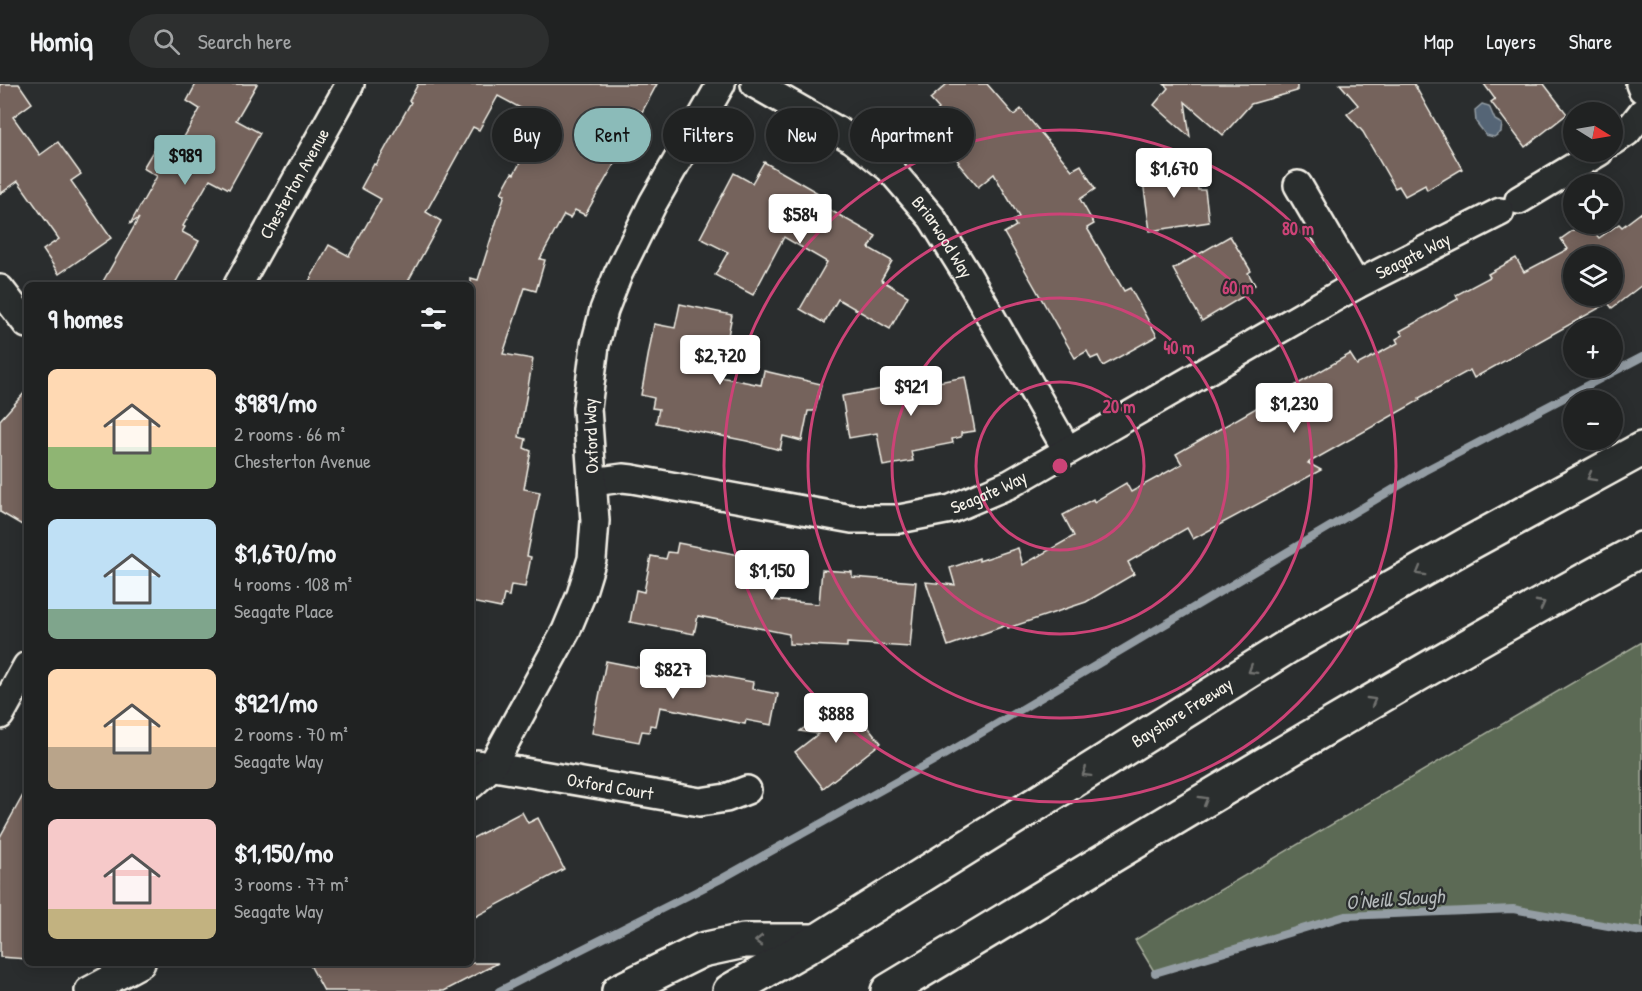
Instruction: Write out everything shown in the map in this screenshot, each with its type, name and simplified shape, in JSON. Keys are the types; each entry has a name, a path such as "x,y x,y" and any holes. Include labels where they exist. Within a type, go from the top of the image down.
{"highway":[{"name":"Bayshore Freeway","path":"730,991 817,941 1287,647 1642,449"},
{"path":"888,991 1331,724 1506,623 1642,549"},
{"path":"930,991 1154,831"},
{"path":"619,991 702,950 744,941 817,941"}],"street":[{"name":"Chesterton Avenue","path":"240,282 350,84"},
{"name":"Oxford Way","path":"474,780 566,631 581,596 592,559 595,521 587,408 595,345 604,310 618,274 653,203 721,84"},
{"name":"Briarwood Way","path":"755,84 852,140 889,168 932,218 1067,450"},
{"path":"1640,84 1642,89"},
{"path":"1623,135 1642,113"},
{"name":"Seagate Way","path":"592,482 632,479 852,519 899,519 951,509 1010,484 1356,285 1510,206 1583,162"},
{"path":"1298,185 1356,285"},
{"path":"0,289 24,320"},
{"path":"0,715 24,671"},
{"name":"Oxford Court","path":"482,765 700,802 726,798 747,790"},
{"path":"89,991 135,966"}],"green space":[{"path":"1642,642 1642,932 1513,909 1345,916 1155,973 1135,940"}],"water":[{"path":"1482,104 1489,106 1495,120 1502,124 1501,132 1494,137 1486,135 1476,122 1475,110"}],"building":[{"path":"0,84 19,84 32,103 13,117 40,155 58,142 81,174 71,181 111,238 59,274 43,250 59,239 18,181 0,194"},
{"path":"196,84 257,84 236,120 260,133 229,189 210,179 183,226 185,227 182,232 199,241 176,282 103,282 139,218 130,224 157,176 143,168 159,141 176,151 200,109 187,101"},
{"path":"418,84 657,84 644,108 574,108 574,162 615,162 585,215 575,210 570,218 564,215 540,259 545,260 536,291 525,288 503,354 533,359 519,437 526,439 524,448 531,451 524,489 540,492 527,556 531,557 525,587 511,585 509,596 504,595 501,608 474,603 474,282 471,282 471,278 478,280 505,194 501,193 520,162 562,162 562,108 520,108 498,96 479,130 473,127 426,212 441,221 408,282 309,282 329,245 349,256 381,199 361,188 411,102 409,101"},
{"path":"947,84 987,84 1014,115 1021,109 1072,170 1081,165 1095,189 1080,199 1094,224 1087,228 1124,291 1130,288 1157,336 1103,366 1098,356 1091,359 1087,351 1075,358 1004,233 1016,226 1013,221 1019,217 994,174 978,187 958,163 974,162 974,108 938,108 930,99"},
{"path":"1164,84 1297,84 1297,91 1251,104 1223,135 1185,102 1190,137 1154,105 1168,88"},
{"path":"1340,84 1414,84 1462,169 1427,190 1425,185 1405,196 1399,186 1395,188 1363,132 1347,114 1358,105"},
{"path":"1484,84 1544,84 1563,109 1563,117 1525,147 1491,102 1495,99"},
{"path":"764,162 818,193 814,201 876,236 869,248 892,261 881,280 908,296 890,329 838,299 824,323 800,309 827,262 784,237 753,295 715,275 728,252 700,238 734,173 752,183"},
{"path":"1195,167 1198,190 1205,190 1209,222 1150,231 1142,174"},
{"path":"1642,212 1642,285 1623,300 1623,246 1566,246 1561,239 1568,234 1596,234 1599,238 1605,234 1623,234 1623,226"},
{"path":"1230,236 1251,271 1248,273 1255,285 1245,291 1247,294 1202,321 1173,269"},
{"path":"1563,252 1563,306 1603,306 1581,318 1563,318 1563,328 1474,378 1470,370 1419,398 1420,400 1308,463 1321,470 1193,539 1187,528 1128,562 1134,574 1086,602 1008,628 1007,625 948,646 926,582 955,585 950,568 1018,548 1023,565 1074,536 1063,515 1093,499 1094,502 1126,483 1131,492 1182,464 1176,454 1350,354 1357,365 1398,343 1396,339 1403,335 1400,331 1458,299 1456,295 1490,277 1488,274 1516,258 1524,272"},
{"path":"680,304 732,315 720,377 761,385 764,371 821,384 815,411 808,411 802,441 783,436 780,450 656,423 659,409 652,408 654,398 641,395 654,324 675,328"},
{"path":"965,377 975,431 961,433 961,437 952,439 953,443 911,451 913,461 883,466 877,433 849,438 842,396 899,386 900,389"},
{"path":"24,393 24,526 0,512 0,420"},
{"path":"678,543 765,560 764,565 778,567 772,600 819,604 822,570 852,572 852,577 916,582 910,647 847,643 847,647 789,644 789,634 698,616 694,634 630,622 636,590 644,592 651,556 666,559 668,552 676,553"},
{"path":"606,661 692,678 693,671 753,682 752,689 778,694 772,725 746,720 745,724 660,707 656,726 650,725 649,732 642,731 639,742 592,733"},
{"path":"834,705 842,715 852,707 881,743 823,788 795,752 818,734 800,731"},
{"path":"24,793 24,959 0,957 0,837"},
{"path":"522,812 528,823 538,818 564,869 474,917 474,837"},
{"path":"474,963 498,963 444,991 324,991 311,966 474,966"}],"waterway":[{"path":"499,991 721,879 944,755 1424,471 1642,357"},
{"name":"O'Neill Slough","path":"1155,973 1345,916 1513,909 1642,932"}]}
